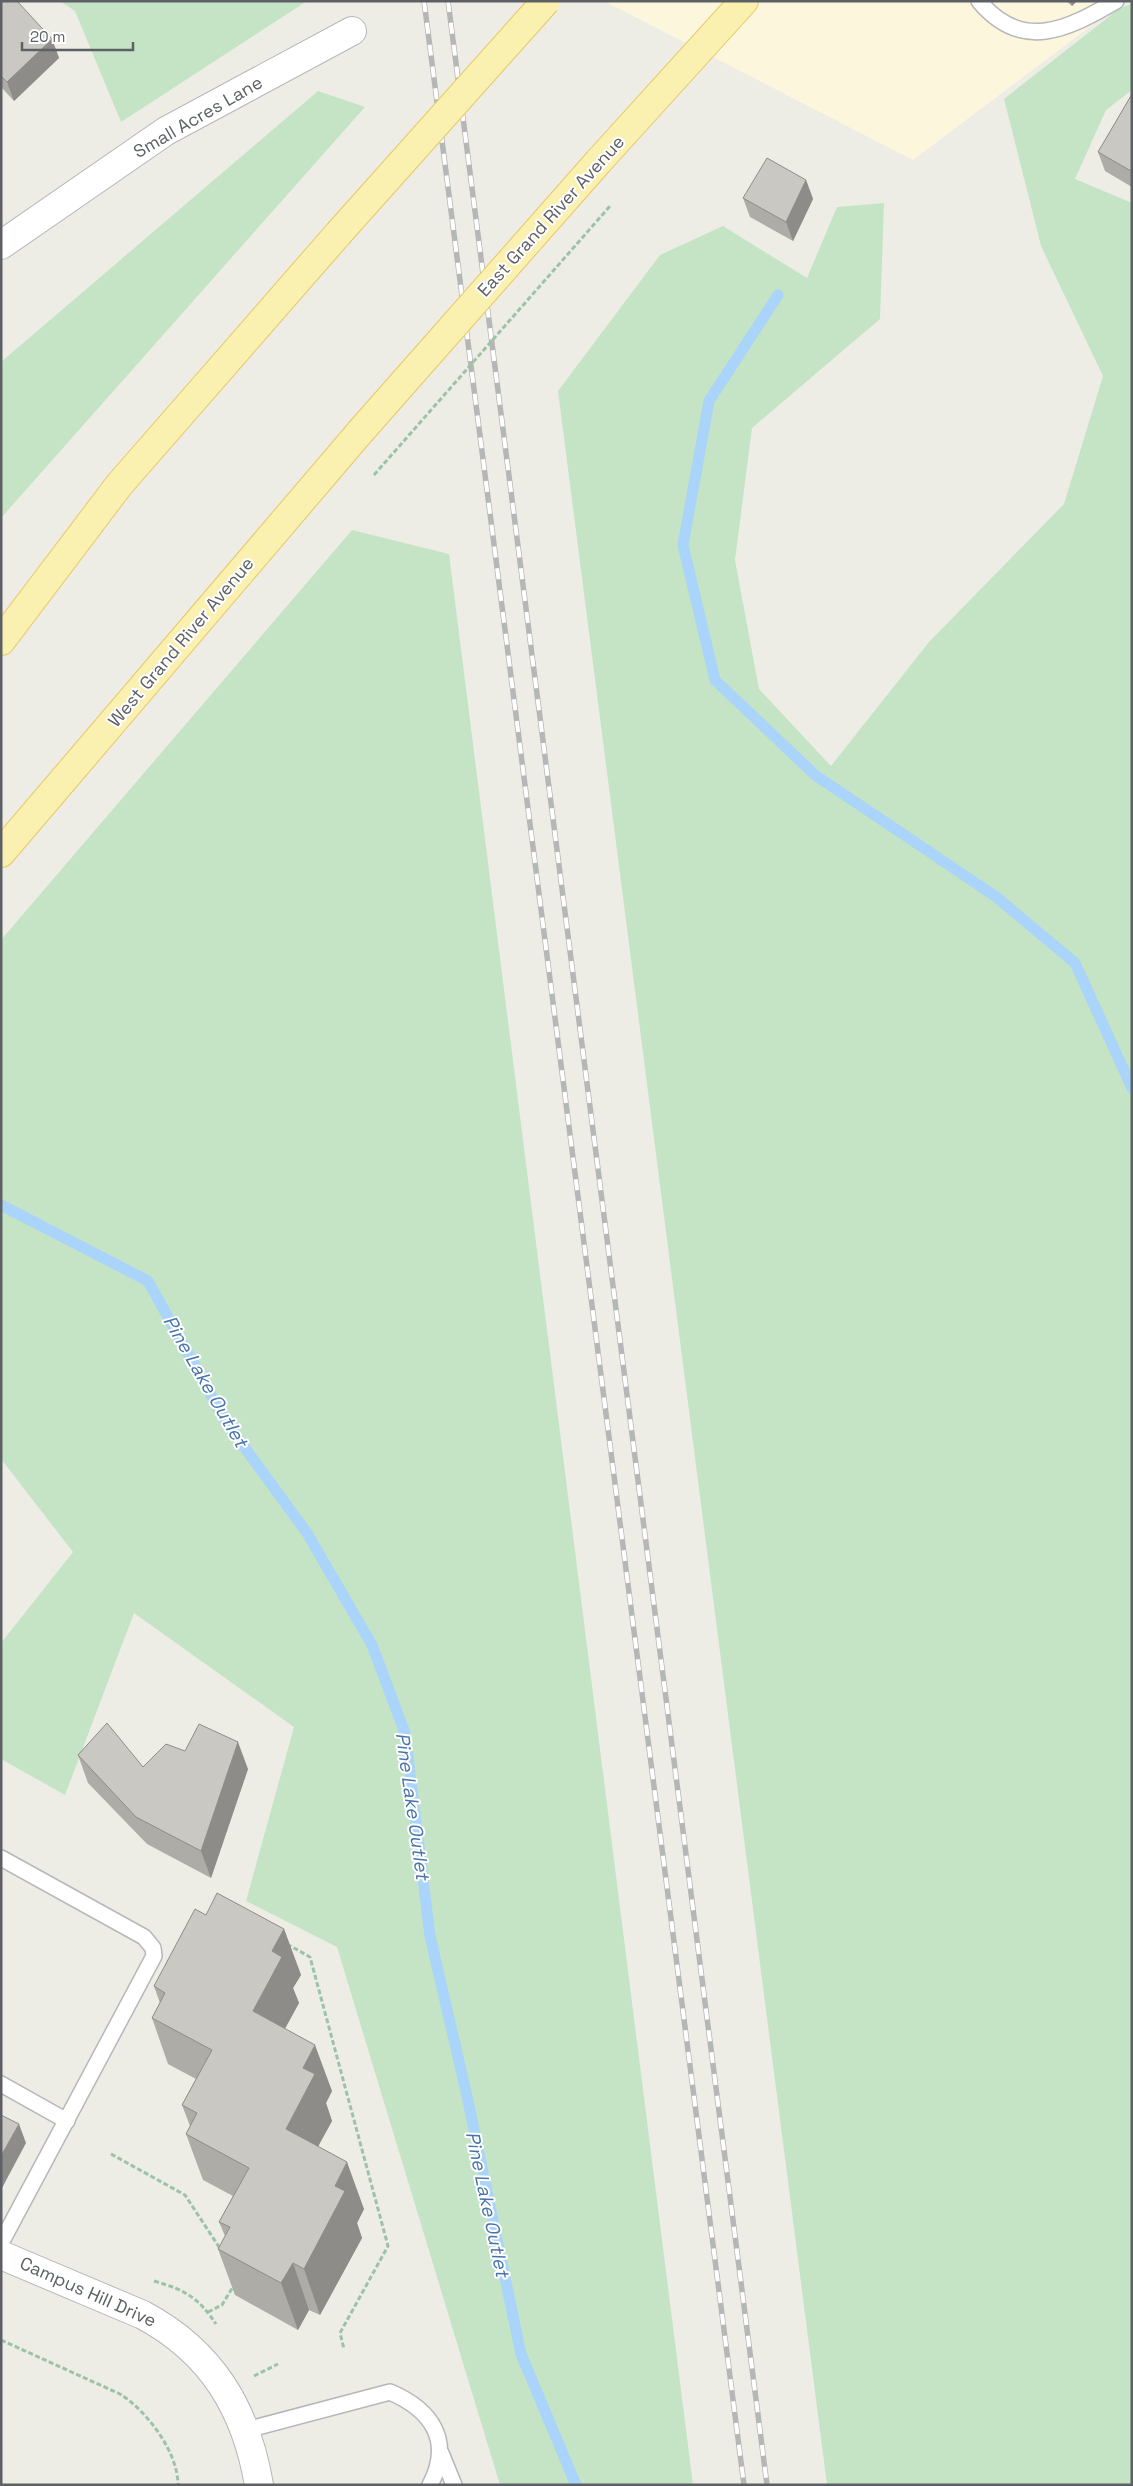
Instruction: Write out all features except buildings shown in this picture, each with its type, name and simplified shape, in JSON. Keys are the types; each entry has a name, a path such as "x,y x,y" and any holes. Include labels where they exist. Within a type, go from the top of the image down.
{"main road":[{"path":"1,641 119,485 338,234 546,1"},
{"name":"East Grand River Avenue","path":"360,432 598,162 744,1"},
{"name":"West Grand River Avenue","path":"1,853 360,432"}],"street":[{"name":"Small Acres Lane","path":"1,245 166,131 352,31"},
{"name":"Campus Hill Drive","path":"1,2255 163,2326 182,2340 212,2372 230,2397 254,2452 259,2485"}],"lane":[{"path":"979,1 987,11 1016,28 1039,33 1061,29 1116,1"},
{"path":"1,1858 144,1937 153,1948 152,1964 1,2243"},
{"path":"1,2084 67,2121"},
{"path":"246,2430 390,2392 410,2400 432,2422 441,2453 454,2485"},
{"path":"430,2485 441,2453"}],"path":[{"path":"374,476 611,205"},
{"path":"281,1940 310,1957 388,2246 340,2333 344,2349"},
{"path":"111,2154 185,2195 223,2253"},
{"path":"208,2312 222,2305 239,2277"},
{"path":"1,2340 120,2394 133,2402 153,2424 170,2454 178,2474 178,2485"},
{"path":"251,2377 278,2364"}],"shaded area":[{"path":"604,1 1130,1 1120,4 913,160"}],"green space":[{"path":"60,1 307,1 121,122 75,11"},
{"path":"1132,4 1132,90 1106,110 1075,179 1132,203 1132,2485 827,2485 558,391 660,255 723,226 807,278 837,207 884,203 880,319 752,428 735,560 759,689 831,766 929,642 1064,504 1103,376 1041,246 1004,99 1120,8"},
{"path":"318,91 365,107 1,518 1,362"},
{"path":"352,530 449,554 693,2485 500,2485 337,1947 246,1901 294,1727 134,1613 65,1795 1,1759 1,1643 73,1552 1,1459 1,940"}],"waterway":[{"path":"778,295 709,401 683,545 715,680 815,775 995,896 1075,963 1132,1088"},
{"name":"Pine Lake Outlet","path":"1,1205 148,1281 226,1422 307,1533 372,1645 405,1733 430,1936 467,2096 521,2354 576,2485"}],"railway":[{"path":"424,1 744,2485"},
{"path":"448,1 767,2485"}]}
